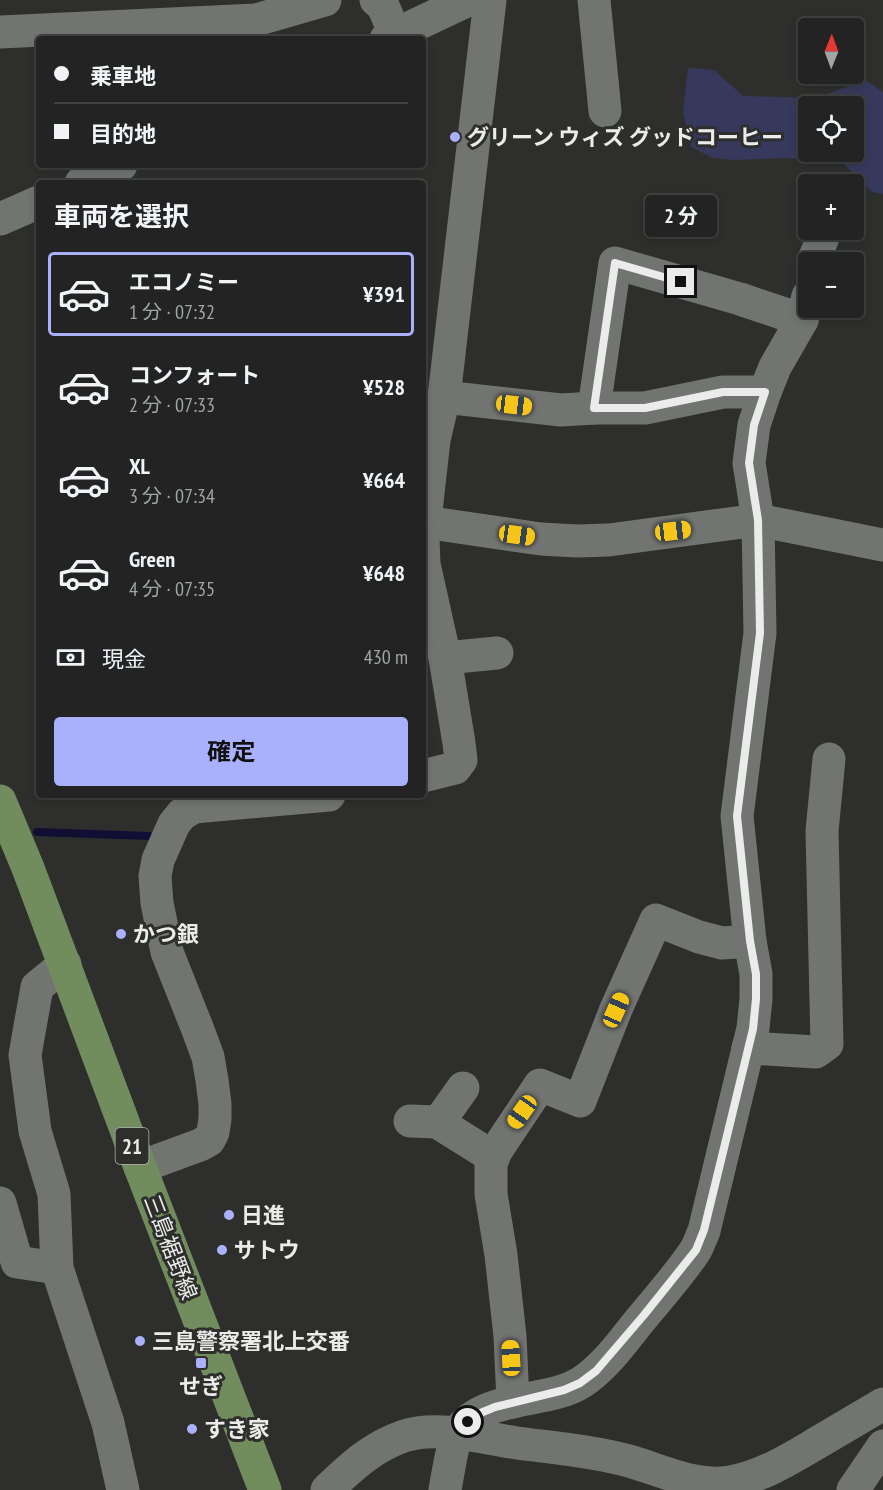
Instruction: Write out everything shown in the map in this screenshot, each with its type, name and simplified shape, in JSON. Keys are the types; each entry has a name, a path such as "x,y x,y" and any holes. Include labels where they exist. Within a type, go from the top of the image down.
{"main road":[{"name":"三島裾野線","path":"0,801 28,868 140,1167 266,1490"}],"street":[{"path":"0,32 142,13 256,20 325,0"},
{"path":"376,0 382,6 390,36"},
{"path":"392,36 468,0"},
{"path":"426,508 434,440 444,397 490,0"},
{"path":"594,0 605,111"},
{"path":"88,180 114,168"},
{"path":"0,219 36,203"},
{"path":"594,408 615,263 740,299 798,307"},
{"path":"445,1490 456,1434 478,1414 495,1407 564,1390 580,1383 596,1371 696,1250 704,1230 753,1029 756,999 756,974 750,941 737,816 760,633 758,520 749,463 754,425 765,392 800,318"},
{"path":"444,397 561,410 645,408 723,392 765,392"},
{"path":"426,533 577,541 609,540 758,520 883,545"},
{"path":"426,573 445,658 460,760 455,768 426,775"},
{"path":"445,658 497,653"},
{"path":"748,1048 816,1052 826,1044 822,831 829,759"},
{"path":"140,1167 209,1140 215,1119 208,1057 167,952 157,903 155,876 169,809 182,814 194,807 295,798"},
{"path":"513,1402 510,1336 501,1255 491,1194 490,1164 493,1157 540,1085 580,1101 616,1010 656,920 699,937 722,943 750,941"},
{"path":"65,964 37,987 25,1055 35,1131 54,1194 57,1268 108,1423 123,1490"},
{"path":"463,1088 424,1122 493,1157"},
{"path":"0,1203 17,1262 57,1268"},
{"path":"327,1490 357,1461 378,1448 406,1436 429,1432 590,1452 629,1461 678,1477 710,1483 730,1482 759,1474 787,1460 883,1404"},
{"path":"853,1490 883,1446"}],"shaded area":[{"path":"688,68 714,70 743,96 798,98 798,159 713,158 691,147 683,112"},
{"path":"865,80 883,92 883,194 872,192 864,184 864,174 854,174 842,162 864,162 864,96 821,96 854,84 864,84"}],"waterway":[{"path":"37,832 149,836"}],"place":[{"name":"グリーン ウィズ グッドコーヒー","path":"455,137"},
{"name":"かつ銀","path":"121,934"},
{"name":"日進","path":"229,1215"},
{"name":"サトウ","path":"222,1250"},
{"name":"三島警察署北上交番","path":"140,1341"},
{"name":"せぎ","path":"201,1363"},
{"name":"すき家","path":"192,1429"}],"route":[{"path":"468,1422 478,1414 495,1407 564,1390 580,1383 596,1371 616,1350 696,1250 704,1230 753,1029 756,974 750,941 737,816 760,633 758,520 749,463 754,425 765,392 723,392 645,408 594,408 615,263 681,282"}]}
